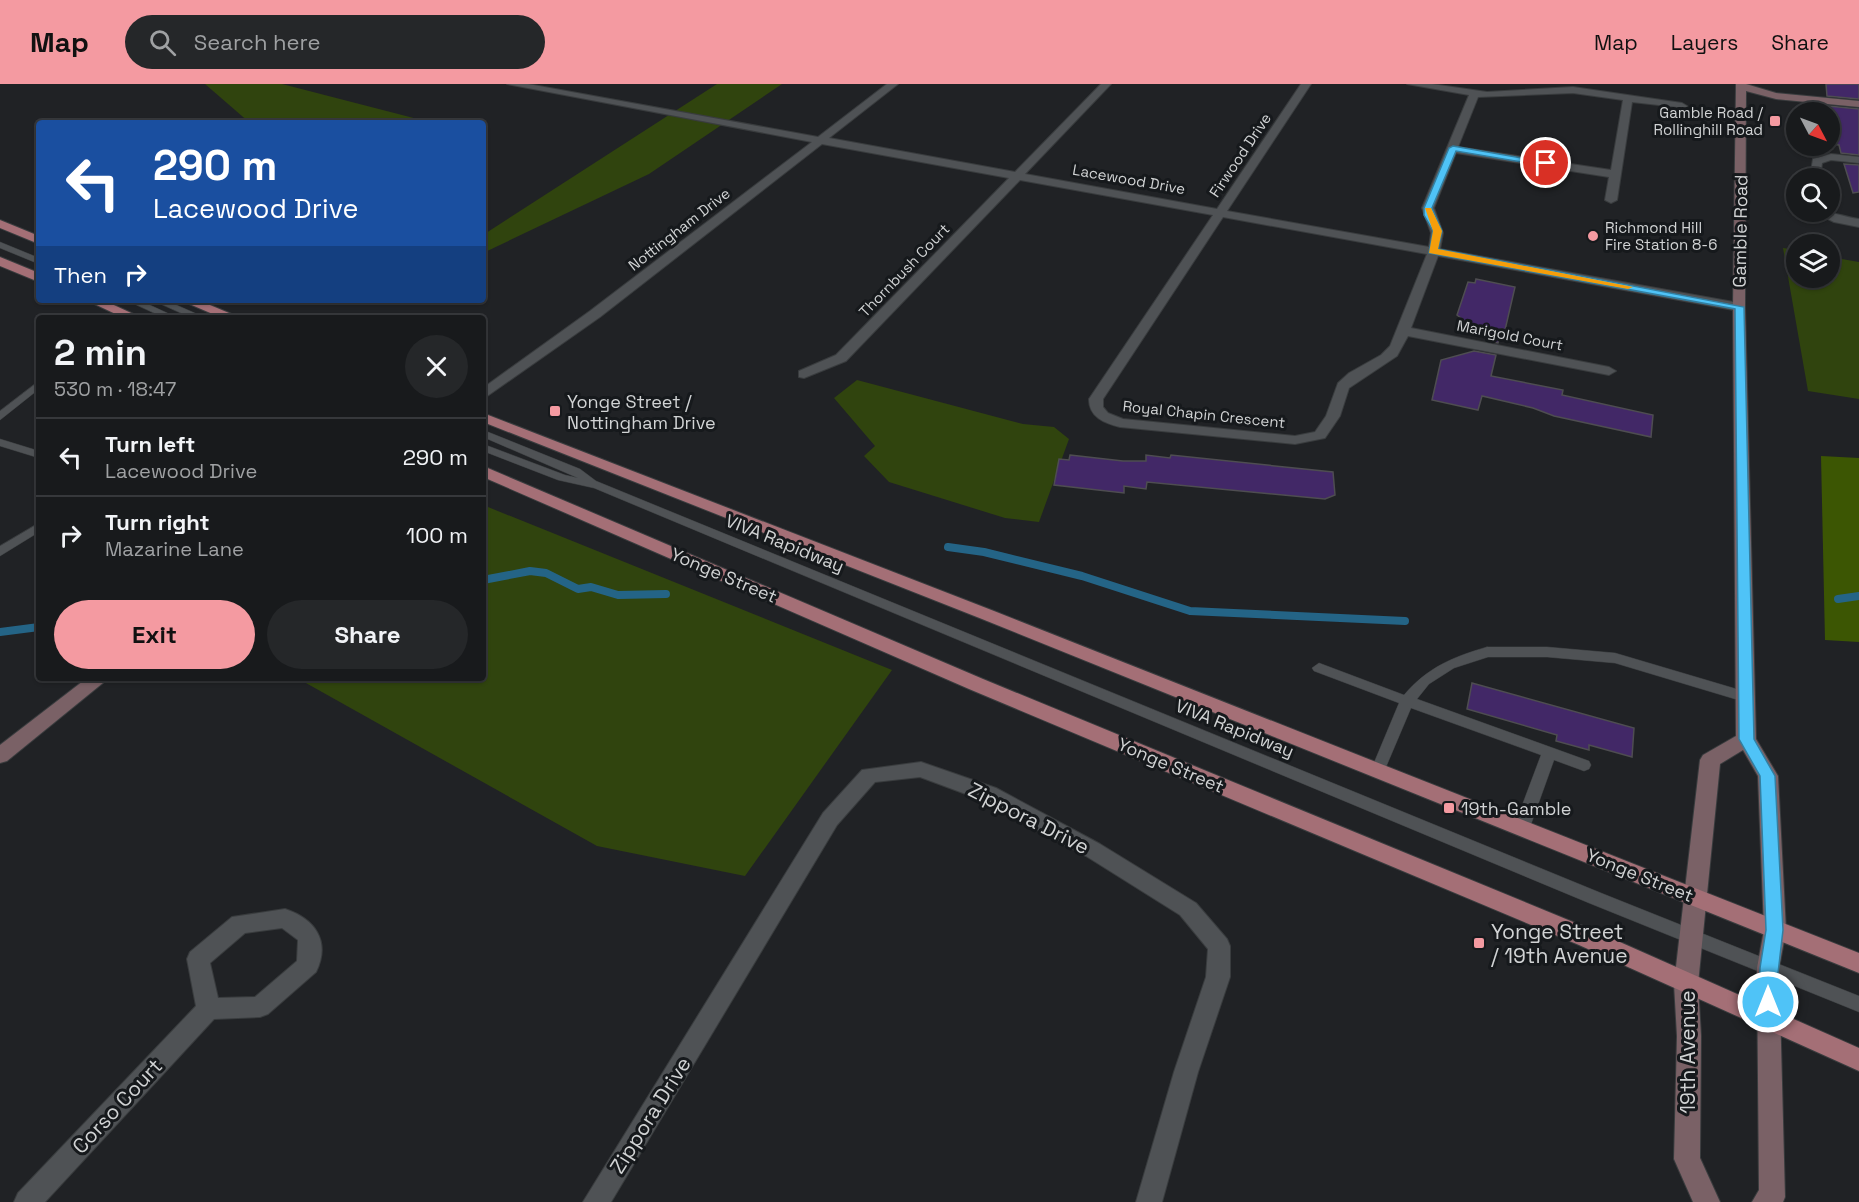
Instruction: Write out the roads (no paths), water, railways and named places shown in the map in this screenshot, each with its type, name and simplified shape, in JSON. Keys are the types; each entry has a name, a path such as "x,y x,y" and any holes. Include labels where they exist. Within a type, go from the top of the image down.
{"main road":[{"path":"1741,86 1776,96 1859,102"},
{"name":"Gamble Road","path":"1741,86 1739,307 1746,739 1768,776 1775,930 1768,968 1768,1020"},
{"path":"0,224 36,239"},
{"path":"0,261 36,277"},
{"path":"99,303 128,315"},
{"path":"194,303 226,315"},
{"name":"Yonge Street","path":"486,418 1522,827 1859,963"},
{"name":"Yonge Street","path":"486,472 976,684 1587,938 1859,1060"},
{"path":"0,756 96,681"},
{"path":"1697,899 1710,760 1746,739"},
{"name":"19th Avenue","path":"1697,899 1690,935 1686,984 1689,1036 1687,1159 1707,1202"},
{"path":"1765,1202 1772,1197 1768,1020"}],"street":[{"name":"Lacewood Drive","path":"512,84 1739,307"},
{"name":"Nottingham Drive","path":"486,393 565,337 893,84"},
{"path":"1018,175 1106,84"},
{"name":"Firwood Drive","path":"1220,212 1306,84"},
{"path":"1412,84 1474,94 1556,89 1682,106"},
{"name":"Royal Chapin Crescent","path":"1220,212 1096,399 1096,408 1103,416 1120,423 1295,440 1320,435 1334,416 1341,388 1354,374 1383,362 1395,350 1405,331 1437,240 1435,223 1428,215 1428,208 1474,94"},
{"path":"1611,200 1628,98"},
{"path":"1453,148 1614,174"},
{"path":"1816,168 1817,161 1831,157 1859,160"},
{"name":"Thornbush Court","path":"804,374 842,358 1018,175"},
{"path":"1840,220 1859,223"},
{"name":"Marigold Court","path":"1405,331 1609,371"},
{"name":"Zippora Drive","path":"596,1202 794,882 830,819 869,775 921,769 990,794 1093,850 1188,909 1219,946 1218,977 1186,1072 1149,1202"},
{"path":"285,918 310,936 308,965 260,1007 208,1009 198,958 240,924 285,918"},
{"name":"Corso Court","path":"27,1202 208,1009"}],"lane":[{"path":"0,236 36,251"},
{"path":"0,245 36,260"},
{"path":"138,303 166,315"},
{"path":"164,303 194,315"},
{"path":"0,417 36,387"},
{"name":"VIVA Rapidway","path":"486,434 576,471 597,485"},
{"path":"0,442 36,454"},
{"name":"VIVA Rapidway","path":"486,448 562,478 597,485 1859,1004"},
{"path":"0,552 36,529"},
{"path":"1378,770 1407,701 1424,681 1449,665 1487,652 1548,652 1615,658 1745,697"},
{"path":"1319,668 1584,765"},
{"path":"1522,827 1549,753"}],"waterway":[{"path":"948,547 984,552 1082,576 1190,611 1405,621"},
{"path":"486,579 530,571 546,573 578,589 591,587 618,595 666,594"},
{"path":"1838,599 1859,596"},
{"path":"0,632 36,627"}],"place":[{"name":"Gamble Road / Rollinghill Road","path":"1775,121"},
{"name":"Richmond Hill Fire Station 8-6","path":"1593,236"},
{"name":"Yonge Street / Nottingham Drive","path":"555,411"},
{"name":"19th-Gamble","path":"1449,808"},
{"name":"Yonge Street / 19th Avenue","path":"1479,943"}]}
